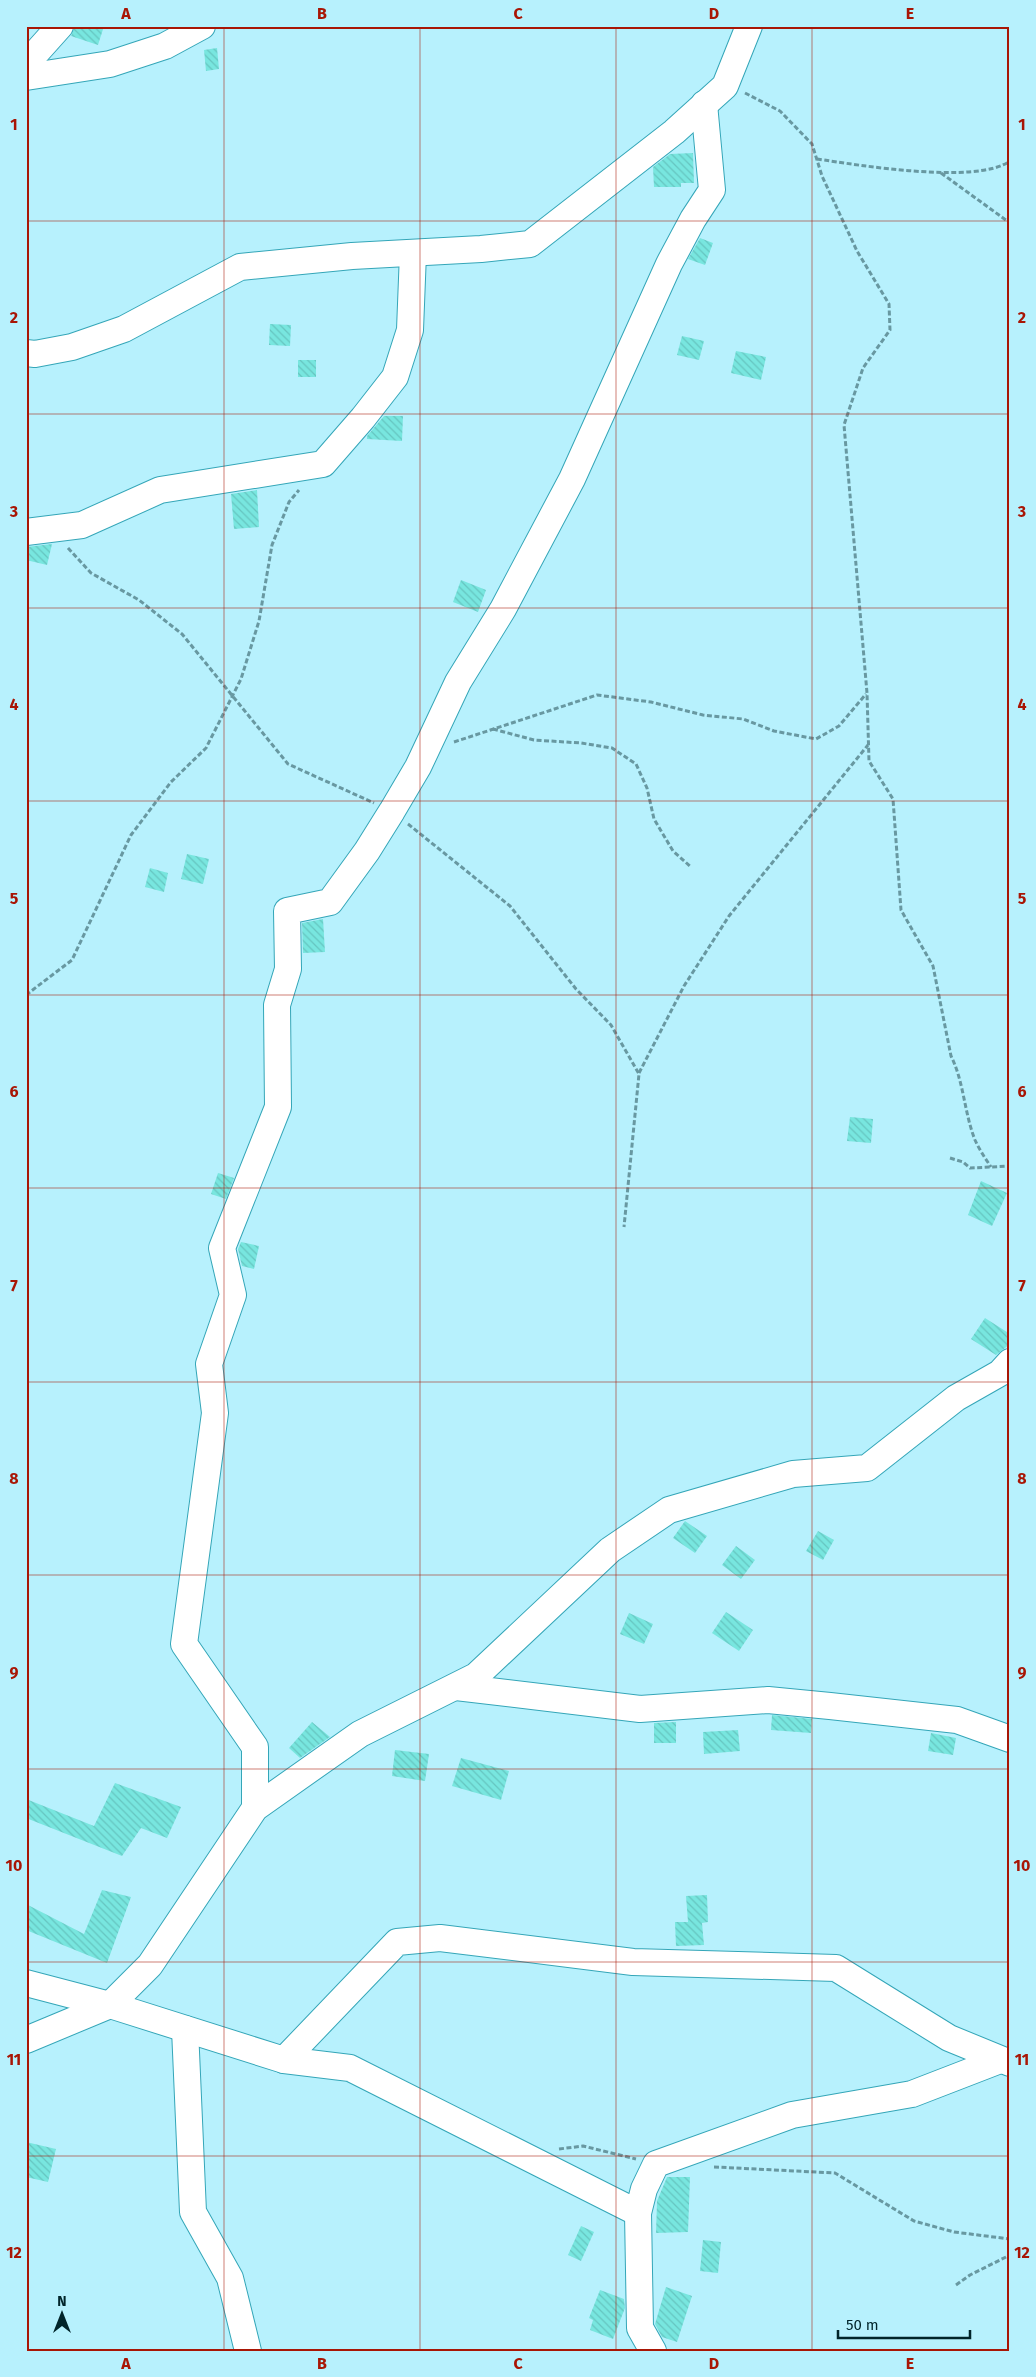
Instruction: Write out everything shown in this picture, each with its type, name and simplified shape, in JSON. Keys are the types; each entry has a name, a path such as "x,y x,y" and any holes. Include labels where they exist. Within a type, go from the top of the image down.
{"street":[{"path":"26,64 60,26"},
{"path":"26,77 110,64 165,46 202,26"},
{"path":"26,353 35,354 72,347 124,329 240,267 530,244 674,132 725,86 749,26"},
{"path":"255,1808 255,1747 184,1644 215,1413 209,1364 234,1295 222,1248 278,1108 277,1005 288,968 287,911 330,902 367,851 424,754 458,682 503,609 572,479 669,264 693,219 712,190 704,104"},
{"path":"38,530 82,525 160,490 323,464 395,377 410,330 413,253"},
{"path":"26,2040 110,2004 150,1965 255,1808 360,1734 476,1676 610,1550 669,1510 793,1474 866,1468 956,1398 1000,1374 1010,1362"},
{"path":"456,1686 640,1709 768,1700 822,1705 957,1720 1010,1739"},
{"path":"284,2060 397,1942 440,1938 633,1962 836,1968 949,2038 1005,2061"},
{"path":"26,1984 110,2004 284,2060 350,2068 638,2214"},
{"path":"185,2029 193,2212 230,2278 248,2351"},
{"path":"653,2351 640,2328 638,2214 644,2189 656,2164 792,2115 912,2094 1005,2061"}],"path":[{"path":"739,90 780,111 812,144 822,176 858,251 889,304 890,330 863,368 844,425 867,693 869,761 893,799 901,910 933,966 951,1056 957,1068 975,1140 990,1167"},
{"path":"817,159 872,167 941,173 1001,167 1010,160"},
{"path":"941,173 1010,223"},
{"path":"26,995 72,960 131,835 171,782 206,748 241,679 259,621 272,545 289,502 300,489"},
{"path":"38,530 91,573 139,600 182,634 288,764 392,811 510,906 576,989 611,1025 639,1074"},
{"path":"424,754 597,695 651,702 703,716 744,719 774,731 816,739 839,726 867,693"},
{"path":"493,729 534,740 581,743 612,748 636,764 647,788 654,819 673,852 691,867"},
{"path":"624,1227 639,1074 684,986 729,916 869,745"},
{"path":"950,1158 963,1162 970,1168 1010,1166"},
{"path":"556,2149 583,2146 656,2164"},
{"path":"705,2166 835,2173 914,2221 954,2232 1010,2239"},
{"path":"956,2285 970,2275 1010,2255"}],"building":[{"path":"75,26 104,26 98,45 71,36"},
{"path":"217,48 219,69 206,71 204,50"},
{"path":"693,153 694,183 681,183 681,187 654,187 653,167 670,154"},
{"path":"700,238 713,243 705,265 688,259"},
{"path":"270,324 291,325 290,346 269,345"},
{"path":"682,336 704,341 699,360 677,355"},
{"path":"736,351 766,357 761,380 731,373"},
{"path":"298,360 316,360 316,377 298,377"},
{"path":"384,416 403,416 402,441 367,439 367,436"},
{"path":"257,490 259,527 234,529 231,494"},
{"path":"52,544 47,565 26,560 26,547"},
{"path":"461,580 486,590 478,612 453,602"},
{"path":"187,854 209,859 203,884 181,879"},
{"path":"150,868 168,873 164,892 145,887"},
{"path":"323,919 325,952 303,953 302,923"},
{"path":"850,1117 873,1119 871,1143 847,1141"},
{"path":"218,1173 234,1178 226,1199 211,1194"},
{"path":"981,1181 1007,1193 992,1226 968,1215"},
{"path":"241,1242 259,1246 254,1269 242,1266 238,1249"},
{"path":"985,1318 1010,1334 1010,1344 996,1355 971,1339"},
{"path":"685,1521 707,1536 695,1553 673,1538"},
{"path":"818,1531 834,1540 823,1560 806,1551"},
{"path":"736,1546 755,1560 741,1579 722,1565"},
{"path":"726,1612 753,1630 739,1651 712,1633"},
{"path":"629,1613 653,1624 644,1644 620,1634"},
{"path":"772,1715 812,1719 811,1733 771,1730"},
{"path":"312,1722 330,1737 300,1758 289,1748"},
{"path":"676,1722 676,1743 654,1743 654,1723"},
{"path":"738,1730 740,1751 704,1754 703,1732"},
{"path":"931,1733 956,1738 953,1755 928,1751"},
{"path":"395,1750 429,1754 425,1781 392,1776"},
{"path":"461,1758 509,1771 501,1800 452,1786"},
{"path":"115,1783 181,1807 167,1838 141,1828 122,1856 26,1818 26,1799 94,1826"},
{"path":"102,1890 131,1897 107,1963 26,1930 26,1904 84,1934"},
{"path":"707,1895 708,1922 702,1923 704,1945 676,1946 675,1922 688,1922 686,1896"},
{"path":"26,2142 56,2149 48,2182 26,2177"},
{"path":"667,2177 690,2177 688,2232 656,2233 657,2201"},
{"path":"581,2226 594,2232 581,2261 568,2255"},
{"path":"703,2240 721,2242 718,2273 700,2271"},
{"path":"666,2287 692,2296 677,2342 662,2337 655,2324"},
{"path":"600,2290 624,2299 625,2308 613,2339 590,2330 593,2320 589,2318"}]}
